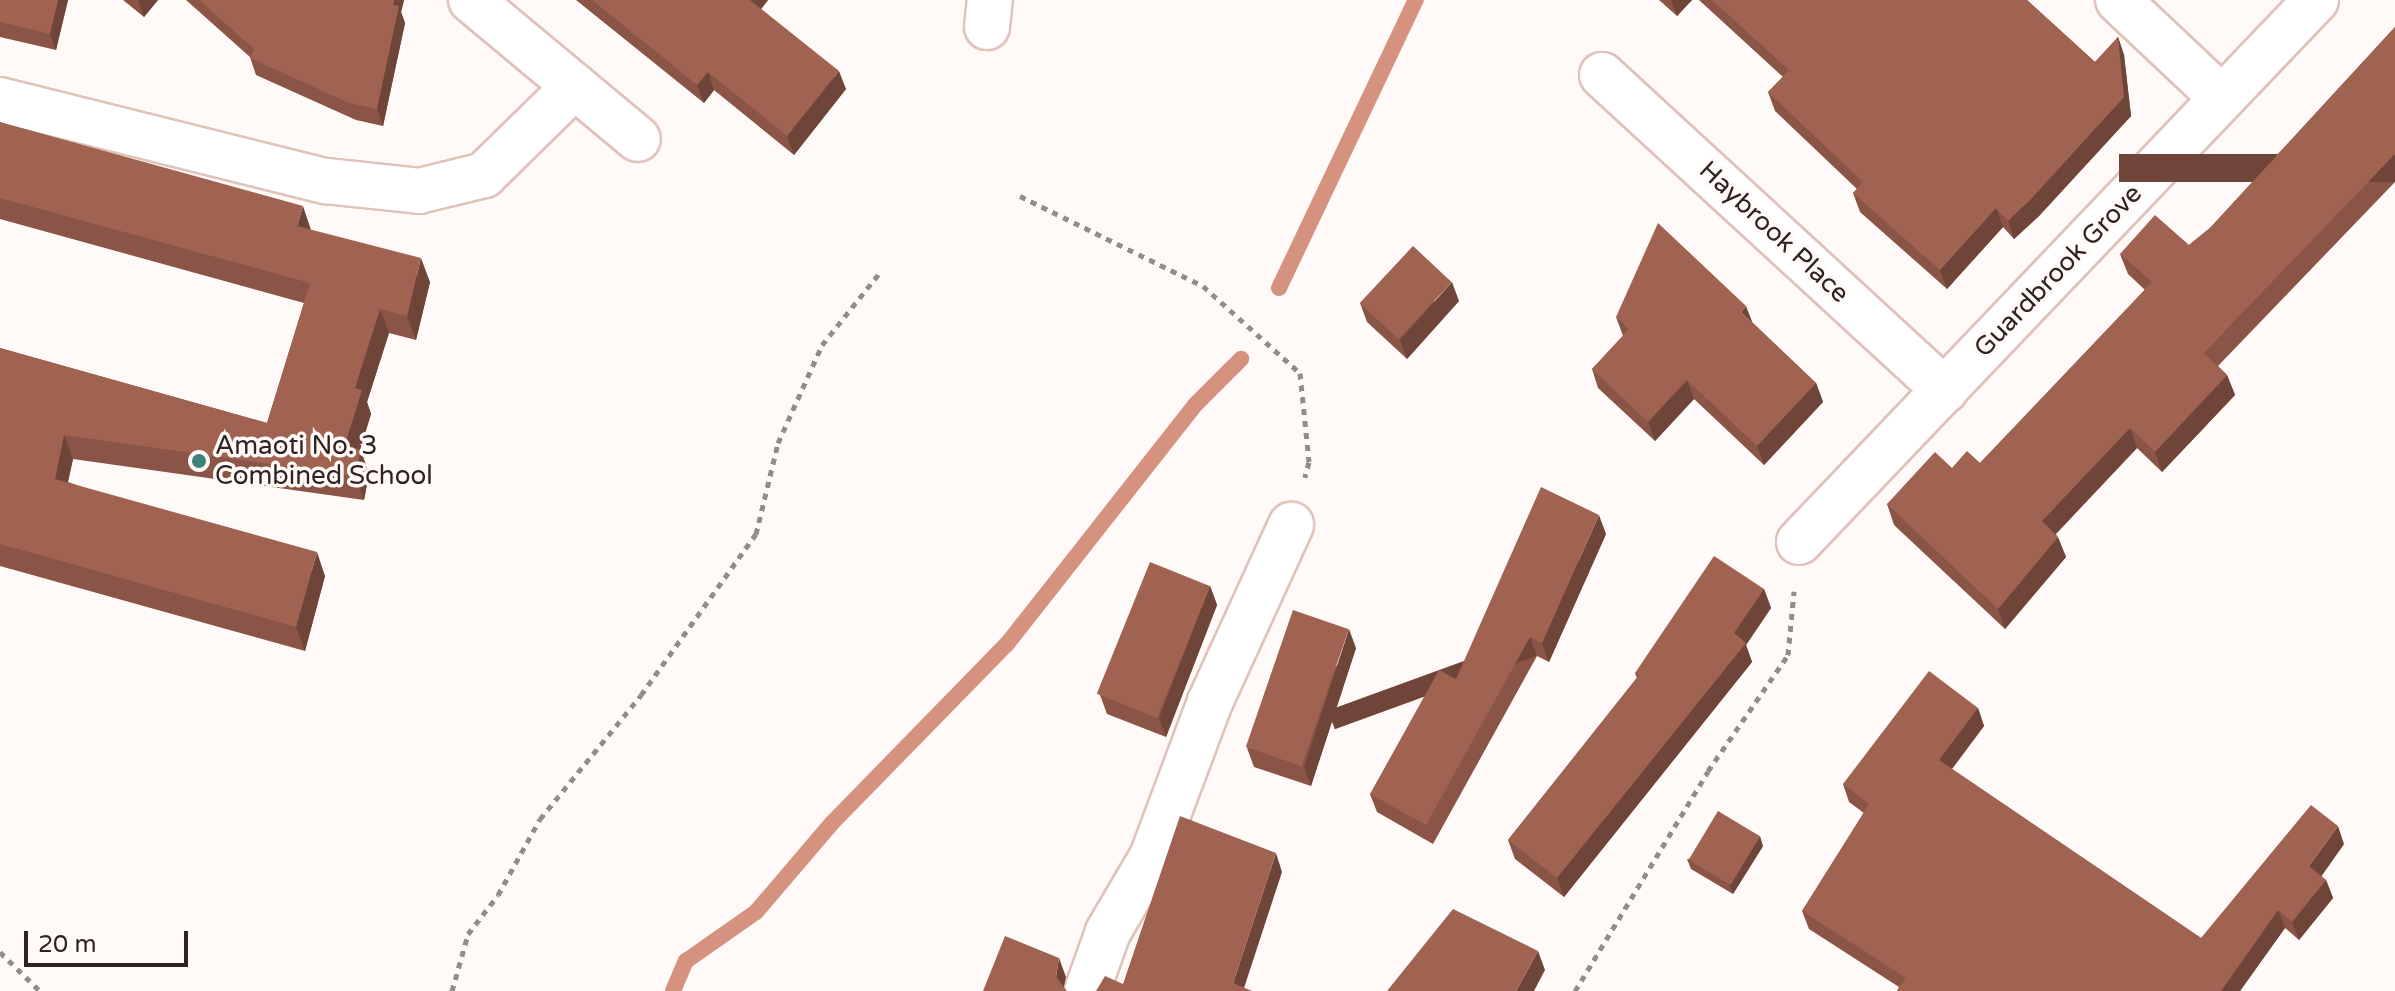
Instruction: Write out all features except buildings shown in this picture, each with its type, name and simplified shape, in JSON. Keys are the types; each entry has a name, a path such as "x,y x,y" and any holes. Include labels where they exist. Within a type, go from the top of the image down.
{"street":[{"path":"471,0 638,139"},
{"path":"2118,0 2222,98"},
{"name":"Guardbrook Grove","path":"1799,542 2316,0"},
{"name":"Haybrook Place","path":"1602,75 1945,390"},
{"path":"0,100 326,181 419,191 484,175 575,86"},
{"path":"1087,991 1108,932 1152,857 1210,702 1291,525"}],"path":[{"path":"1020,196 1203,286 1300,373 1309,462 1291,525"},
{"path":"452,991 468,934 498,895 540,819 641,695 756,534 778,443 822,345 881,271"},
{"path":"1575,991 1708,771 1788,655 1799,542"},
{"path":"0,952 40,991"}],"waterway":[{"path":"1279,288 1416,0"},
{"path":"673,991 686,961 756,912 833,822 1007,644 1196,404 1241,359"}],"place":[{"name":"Amaoti No. 3 Combined School","path":"199,461"}]}
